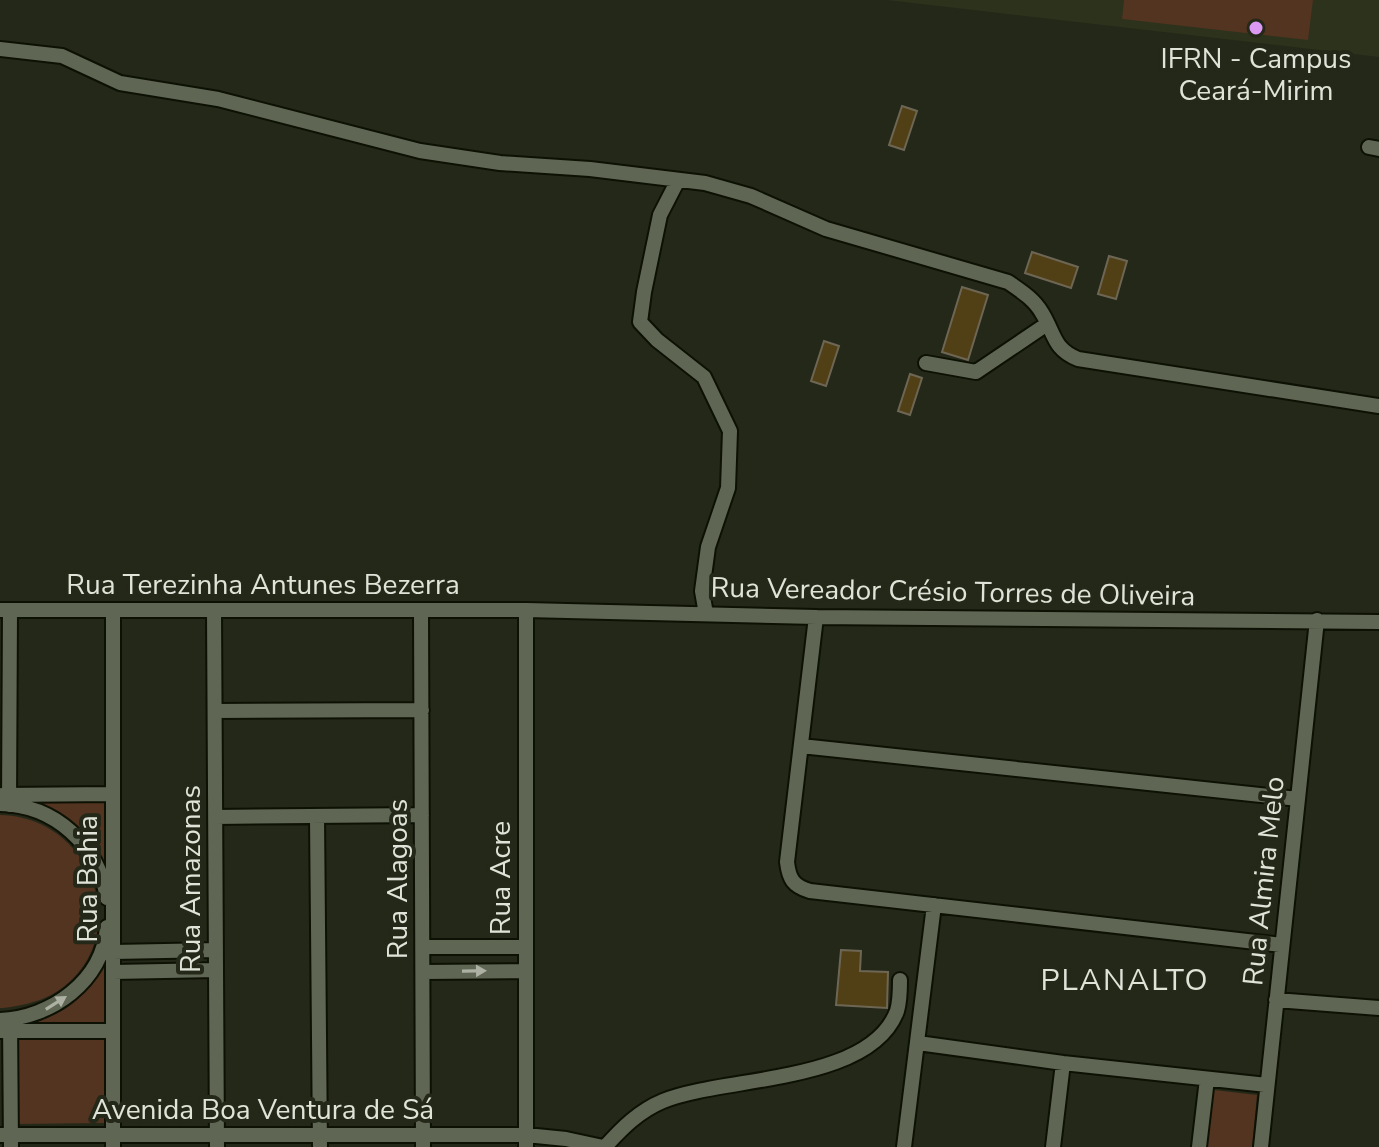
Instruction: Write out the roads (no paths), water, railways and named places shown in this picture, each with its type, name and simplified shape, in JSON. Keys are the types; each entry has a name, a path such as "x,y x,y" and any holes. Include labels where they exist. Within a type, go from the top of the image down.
{"street":[{"path":"0,49 62,56 120,83 218,99 420,151 500,163 705,183 751,196 826,229 1008,282 1029,296 1060,348 1078,359 1379,406"},
{"path":"678,180 660,215 640,322 657,340 704,377 730,431 728,488 708,547 702,591 706,614"},
{"path":"926,363 976,372 1047,324"},
{"path":"5,610 5,800"},
{"name":"Rua Terezinha Antunes Bezerra","path":"5,610 526,610"},
{"name":"Rua Bahia","path":"113,610 113,1141"},
{"name":"Rua Amazonas","path":"214,610 217,1141"},
{"name":"Rua Alagoas","path":"421,610 424,1141"},
{"name":"Rua Vereador Crésio Torres de Oliveira","path":"526,610 816,617 1379,622"},
{"name":"Rua Acre","path":"526,610 526,1141"},
{"path":"816,617 787,862 789,874 798,887 810,891 1282,945"},
{"name":"Rua Almira Melo","path":"1261,1147 1317,620"},
{"path":"215,711 422,710"},
{"path":"801,746 1298,799"},
{"path":"5,800 113,794"},
{"path":"5,800 58,820 78,837 94,857 111,907 102,947 82,983 61,1002 5,1026"},
{"path":"215,817 422,815"},
{"path":"317,816 320,1141"},
{"path":"904,1147 934,905"},
{"path":"423,947 526,947"},
{"path":"113,952 216,950"},
{"path":"113,972 216,970"},
{"path":"423,972 526,971"},
{"path":"604,1147 637,1114 663,1101 713,1088 815,1069 848,1057 875,1041 889,1025 897,1010 900,980"},
{"path":"1276,1000 1379,1008"},
{"path":"5,1026 113,1031"},
{"path":"5,1026 7,1139"},
{"path":"918,1043 1063,1063 1267,1085"},
{"path":"1053,1147 1063,1063"},
{"path":"1199,1147 1207,1079"},
{"name":"Avenida Boa Ventura de Sá","path":"7,1139 566,1139 604,1147"}],"place":[{"name":"IFRN - Campus Ceará-Mirim","path":"1256,28"}],"district":[{"name":"PLANALTO","path":"1125,980"}]}
